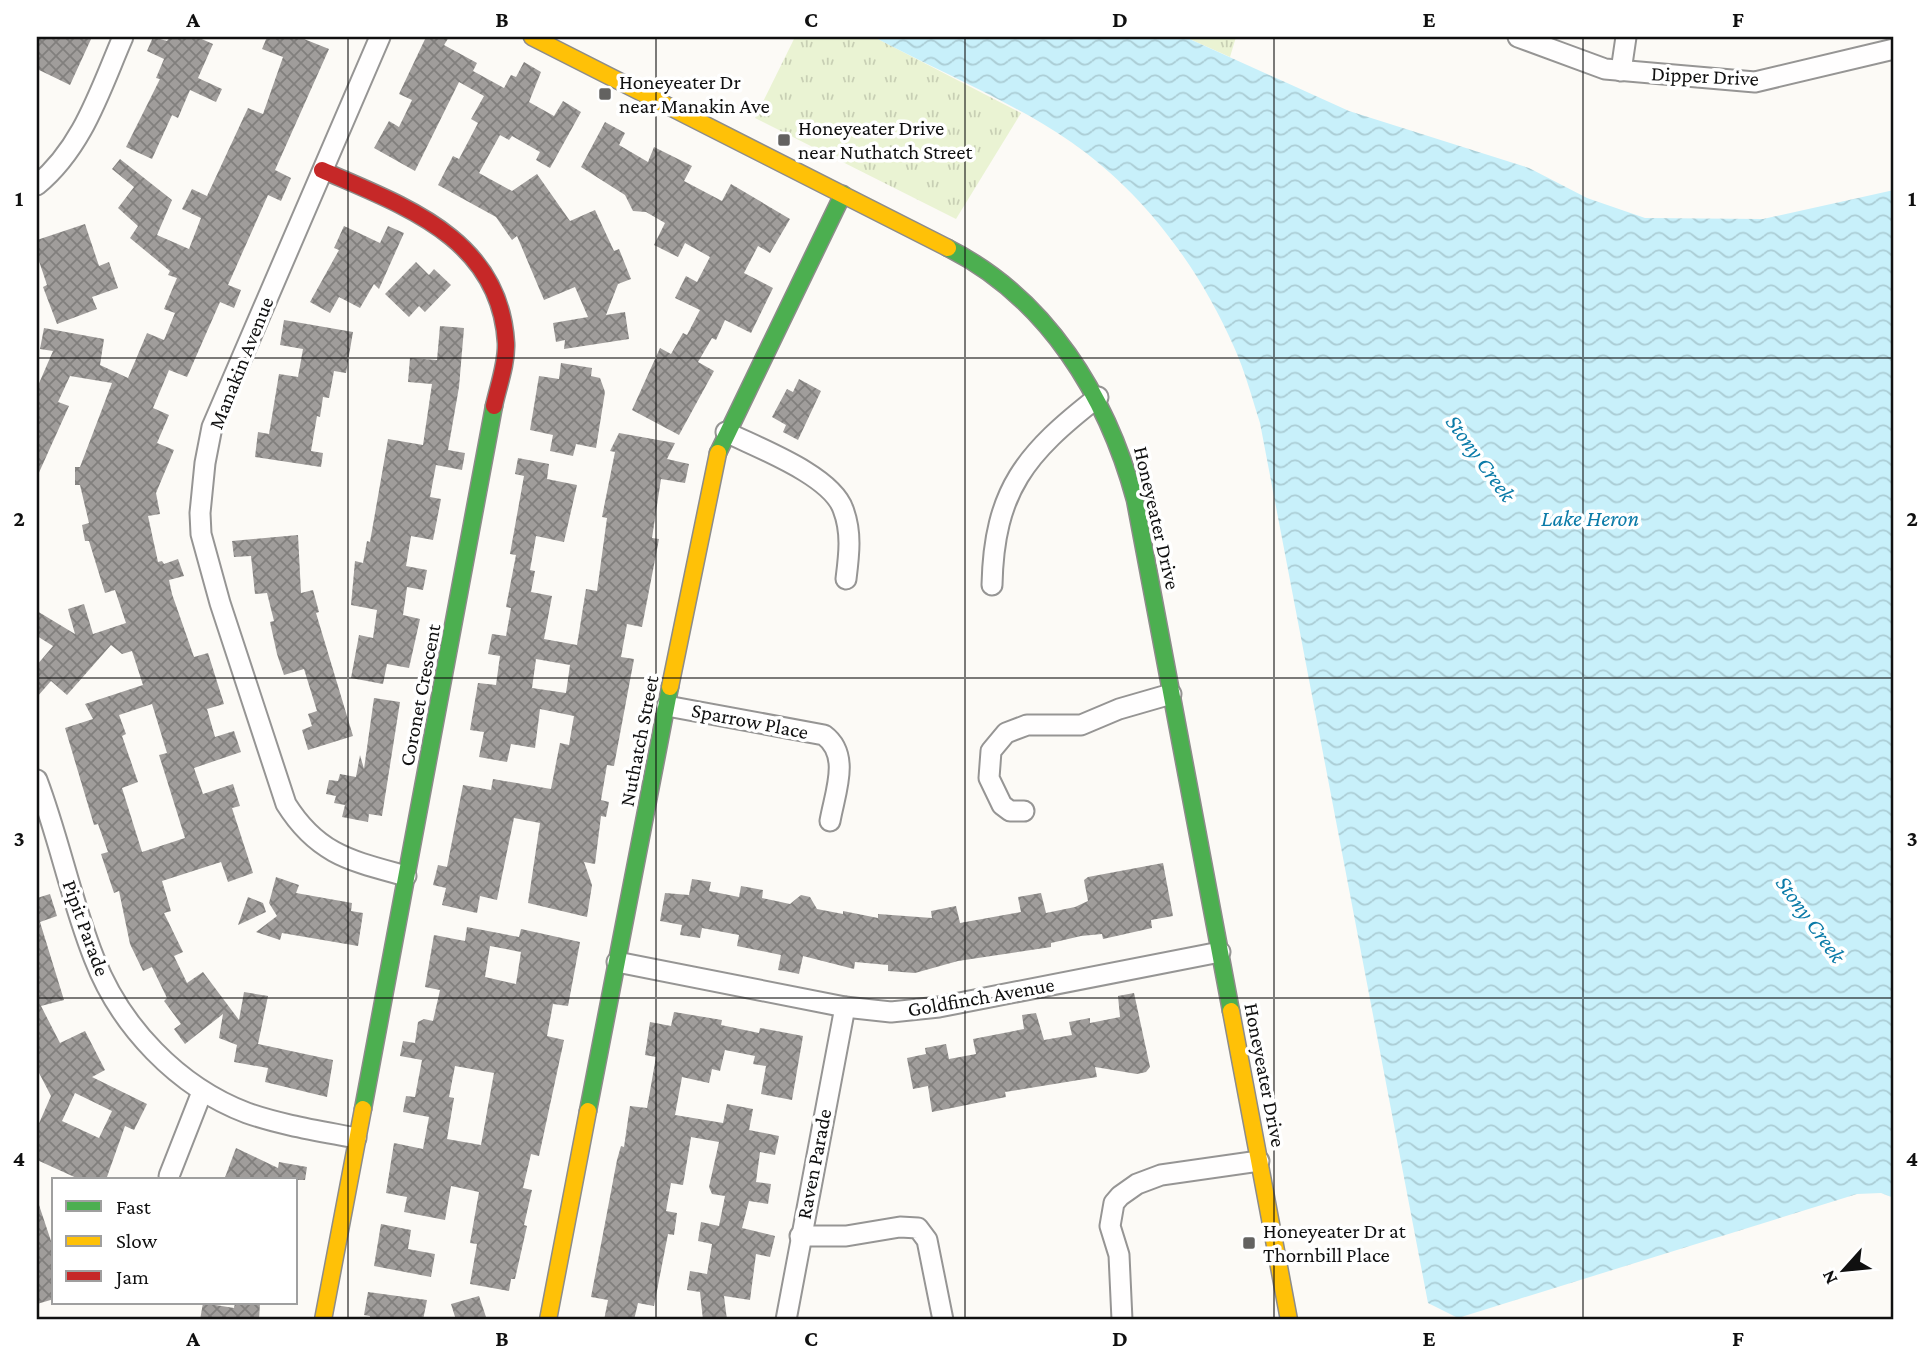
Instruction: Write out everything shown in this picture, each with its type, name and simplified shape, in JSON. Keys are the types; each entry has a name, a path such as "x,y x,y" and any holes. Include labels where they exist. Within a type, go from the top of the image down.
{"street":[{"path":"37,185 58,166 77,141 123,37"},
{"name":"Manakin Avenue","path":"380,37 212,427 200,513 201,534 274,776 294,818 323,847 342,858 406,876"},
{"name":"Honeyeater Drive","path":"532,37 968,258 1013,292 1065,346 1097,397 1120,446 1131,482 1289,1320"},
{"name":"Dipper Drive","path":"1518,37 1605,69 1755,82 1894,49"},
{"path":"1621,71 1626,37"},
{"name":"Coronet Crescent","path":"323,170 439,226 464,244 491,281 505,324 506,345 496,410 323,1320"},
{"name":"Nuthatch Street","path":"548,1320 713,466 726,432 844,194"},
{"path":"992,585 996,528 1019,474 1051,436 1097,397"},
{"path":"726,432 813,477 838,498 848,524 850,544 846,579"},
{"path":"1024,811 1010,811 1002,805 989,778 991,751 1006,733 1027,725 1082,725 1119,709 1171,694"},
{"name":"Sparrow Place","path":"667,706 824,735 835,744 841,757 830,821"},
{"name":"Pipit Parade","path":"37,780 94,959 110,990 146,1042 164,1061 202,1092 249,1113 356,1138"},
{"name":"Goldfinch Avenue","path":"617,962 845,1007 891,1012 939,1007 1220,952"},
{"name":"Raven Parade","path":"786,1320 845,1007"},
{"path":"169,1176 202,1092"},
{"path":"1122,1320 1119,1255 1110,1226 1114,1203 1128,1189 1161,1175 1259,1161"},
{"path":"800,1236 846,1236 900,1227 918,1228 927,1240 943,1320"}],"green space":[{"path":"795,37 874,37 1021,113 956,219 755,118"},
{"path":"1185,37 1236,37 1230,57"}],"water":[{"name":"Lake Heron","path":"874,37 1185,37 1349,111 1529,168 1587,198 1645,218 1763,219 1894,190 1894,1198 1881,1193 1857,1194 1458,1318 1428,1303 1260,423 1234,347 1204,288 1186,260 1145,208 1097,162 1071,142 1024,113"}],"building":[{"path":"37,37 92,37 70,85 37,69"},
{"path":"153,37 167,41 170,37 197,37 213,44 198,78 222,89 216,102 190,90 178,118 172,115 152,159 126,147 160,79 156,78 164,59 147,51"},
{"path":"267,37 299,37 329,49 275,170 291,178 281,201 268,195 228,285 241,290 234,308 220,302 187,377 169,370 153,408 169,415 157,443 174,450 156,493 160,514 148,516 158,562 162,561 164,564 178,559 184,576 169,580 172,594 194,657 208,653 224,704 207,709 215,737 234,731 241,752 194,768 203,794 233,784 240,806 232,808 253,873 228,882 221,862 162,881 171,911 164,913 183,952 174,956 187,983 203,972 239,1020 244,992 268,996 258,1044 333,1060 327,1097 265,1082 268,1068 234,1062 237,1045 219,1038 223,1014 185,1044 174,1029 181,1024 164,1001 167,998 152,967 143,971 130,944 119,891 114,893 101,854 108,852 98,824 94,825 65,728 93,719 85,704 143,685 132,651 122,654 111,645 67,695 51,681 37,697 37,665 53,646 37,636 37,611 75,634 68,609 84,604 93,634 126,623 115,590 105,593 89,541 85,541 82,525 89,523 80,485 75,485 75,467 80,467 112,383 70,376 58,402 69,406 37,477 37,388 53,351 40,349 44,328 104,339 100,365 128,378 147,333 164,340 175,313 164,309 177,278 168,275 170,271 130,238 138,226 118,208 134,187 112,169 120,159 172,200 157,235 189,249 201,218 182,209 192,189 207,196 248,108 263,114 283,57 262,49","holes":["152,704 167,753 159,755 185,838 142,852 122,788 138,782 122,736 126,734 119,715"]},
{"path":"426,37 449,37 444,45 477,63 473,71 504,88 511,75 516,77 524,62 541,72 529,102 554,116 563,101 581,112 550,168 536,160 540,152 512,136 509,140 500,135 479,173 512,191 537,174 570,221 595,210 614,251 619,249 631,279 618,284 606,315 625,312 629,339 564,349 565,340 556,342 553,323 588,317 575,287 544,300 517,236 512,240 496,217 438,185 453,156 459,159 478,123 471,119 484,96 459,82 415,171 374,148 389,121 399,127 412,100 399,94"},
{"path":"605,122 625,133 619,145 648,162 654,147 692,166 684,181 722,201 731,184 790,219 770,253 758,246 744,273 773,288 751,333 725,320 716,340 712,338 698,362 714,371 679,435 632,410 660,348 671,354 683,333 687,335 700,310 675,298 686,276 697,282 710,257 685,243 678,257 654,245 665,223 646,212 633,211 625,195 581,167"},
{"path":"85,224 99,266 109,262 118,288 92,297 97,309 57,324 43,287 47,285 37,255 37,240"},
{"path":"344,226 380,243 388,226 404,233 379,289 374,284 360,308 339,297 330,313 310,302 339,250 334,248"},
{"path":"416,262 429,275 434,269 451,285 425,312 419,306 409,317 385,294"},
{"path":"284,320 353,332 346,373 334,371 329,398 323,397 320,417 317,416 311,451 323,453 321,467 255,457 258,432 269,434 279,374 298,377 303,349 280,345"},
{"path":"440,326 464,328 459,387 448,450 465,453 462,470 436,465 430,497 441,499 433,540 411,536 406,566 427,570 423,590 407,587 403,615 420,619 409,668 387,664 383,684 351,678 359,635 373,638 377,610 351,605 355,561 363,563 367,541 370,542 388,439 423,445 432,384 408,382 410,358 437,360"},
{"path":"561,363 592,368 591,376 600,378 605,392 596,448 576,444 573,456 550,451 553,435 530,430 539,376 559,379"},
{"path":"799,379 821,391 798,440 783,432 786,425 772,417 787,389 793,392"},
{"path":"619,433 675,443 667,459 689,464 685,483 661,479 652,538 659,539 642,627 627,624 621,657 634,659 614,766 607,765 601,800 609,802 606,817 601,816 595,864 584,862 592,885 587,917 528,903 540,823 514,818 497,900 480,896 477,913 442,905 446,888 433,885 438,865 447,867 463,785 491,790 493,779 551,789 560,743 569,745 574,716 540,709 535,748 511,744 507,762 479,757 484,732 470,730 478,683 496,685 500,656 488,654 492,634 506,636 511,608 506,607 516,555 510,554 524,476 515,474 518,458 549,464 547,479 577,485 564,542 536,536 530,570 535,571 531,592 552,596 544,639 577,645 586,589 597,591 607,518 602,517 615,452 610,451","holes":["536,659 570,665 566,693 532,688"]},
{"path":"298,535 301,593 313,590 319,612 316,613 353,736 308,750 302,730 312,726 308,714 317,711 304,669 284,675 270,622 274,621 267,593 255,594 251,556 234,557 232,541"},
{"path":"374,698 400,702 382,816 369,814 368,822 342,817 345,805 334,803 336,796 326,794 329,780 338,781 340,774 356,777 360,755 364,769"},
{"path":"1163,863 1173,916 1151,920 1152,928 1103,939 1102,934 1081,936 1051,943 1051,947 958,961 915,973 888,971 888,965 855,962 854,969 803,956 799,974 778,970 781,955 737,946 739,935 702,928 700,938 680,935 682,925 660,921 665,893 689,895 692,879 711,882 709,891 739,897 741,886 763,890 762,898 790,904 801,895 810,897 817,909 878,918 878,914 932,918 931,911 956,906 960,923 1021,912 1018,897 1041,893 1046,913 1075,907 1088,901 1084,880 1088,877"},
{"path":"276,877 299,885 296,893 352,903 351,911 363,913 358,946 282,933 280,940 256,932 277,916 269,903"},
{"path":"50,894 57,916 40,922 64,1000 41,1006 60,1043 85,1031 105,1070 92,1077 147,1104 134,1130 125,1126 107,1177 77,1178 37,1160 37,1128 51,1096 37,1069 37,898","holes":["75,1093 112,1111 99,1138 62,1121"]},
{"path":"248,897 263,903 266,912 238,925"},
{"path":"467,927 519,937 521,929 580,942 568,1006 553,1004 547,1036 564,1040 539,1156 531,1154 523,1188 532,1190 515,1279 511,1279 509,1291 470,1284 477,1244 470,1243 479,1192 451,1186 445,1220 404,1212 407,1197 386,1193 394,1143 423,1149 429,1117 403,1112 406,1096 415,1097 422,1060 400,1056 403,1041 415,1043 418,1022 424,1019 433,1021 440,990 425,987 434,935 465,941","holes":["490,946 521,952 516,984 485,977","455,1066 494,1073 481,1145 447,1139 454,1098 449,1097"]},
{"path":"1134,993 1150,1067 1146,1072 1137,1074 1095,1067 1097,1077 1005,1092 1006,1097 932,1112 928,1086 913,1089 907,1058 926,1054 925,1048 946,1044 949,1059 976,1054 973,1039 1024,1029 1022,1015 1036,1013 1044,1040 1072,1035 1069,1022 1090,1018 1090,1023 1120,1017 1118,996"},
{"path":"674,1012 722,1020 721,1025 759,1033 760,1028 803,1036 792,1100 761,1094 766,1066 753,1064 755,1056 725,1050 720,1071 712,1069 709,1083 682,1077 675,1115 723,1123 727,1104 753,1109 749,1130 779,1136 775,1155 760,1152 756,1182 771,1184 768,1204 749,1201 742,1228 775,1236 770,1257 756,1254 750,1300 724,1296 727,1320 703,1320 700,1292 687,1290 690,1271 707,1274 712,1244 698,1241 701,1222 719,1226 725,1196 712,1194 709,1187 719,1142 691,1137 683,1185 671,1183 666,1211 677,1213 674,1235 668,1234 654,1306 638,1303 634,1320 604,1320 608,1300 591,1297 617,1160 621,1146 624,1147 630,1106 647,1108 656,1057 645,1055 650,1022 671,1026"},
{"path":"236,1148 278,1168 279,1162 307,1167 305,1180 225,1178"},
{"path":"39,1205 52,1244 52,1300 37,1304"},
{"path":"381,1224 411,1230 408,1249 435,1254 431,1277 374,1266"},
{"path":"368,1292 427,1300 423,1320 369,1320 370,1316 364,1315"},
{"path":"479,1296 487,1320 456,1320 451,1304"},
{"path":"203,1304 234,1308 235,1304 260,1304 259,1320 200,1320"}],"traffic: fast":[{"path":"718,453 843,194"},
{"path":"948,248 983,269 1015,294 1043,322 1090,388 1123,461 1135,500 1231,1011"},
{"path":"363,1109 494,406"},
{"path":"588,1111 670,687"}],"traffic: slow":[{"path":"532,37 948,248"},
{"path":"670,687 718,453"},
{"path":"1231,1011 1289,1320"},
{"path":"323,1320 363,1109"},
{"path":"548,1320 588,1111"}],"traffic: jam":[{"path":"322,170 415,213 467,252 486,277 500,307 506,343 504,367 494,406"}],"place":[{"name":"Honeyeater Dr near Manakin Ave","path":"605,94"},
{"name":"Honeyeater Drive near Nuthatch Street","path":"784,140"},
{"name":"Honeyeater Dr at Thornbill Place","path":"1249,1243"}],"water label":[{"name":"Stony Creek","path":"1481,458"},
{"name":"Stony Creek","path":"1811,919"}]}
